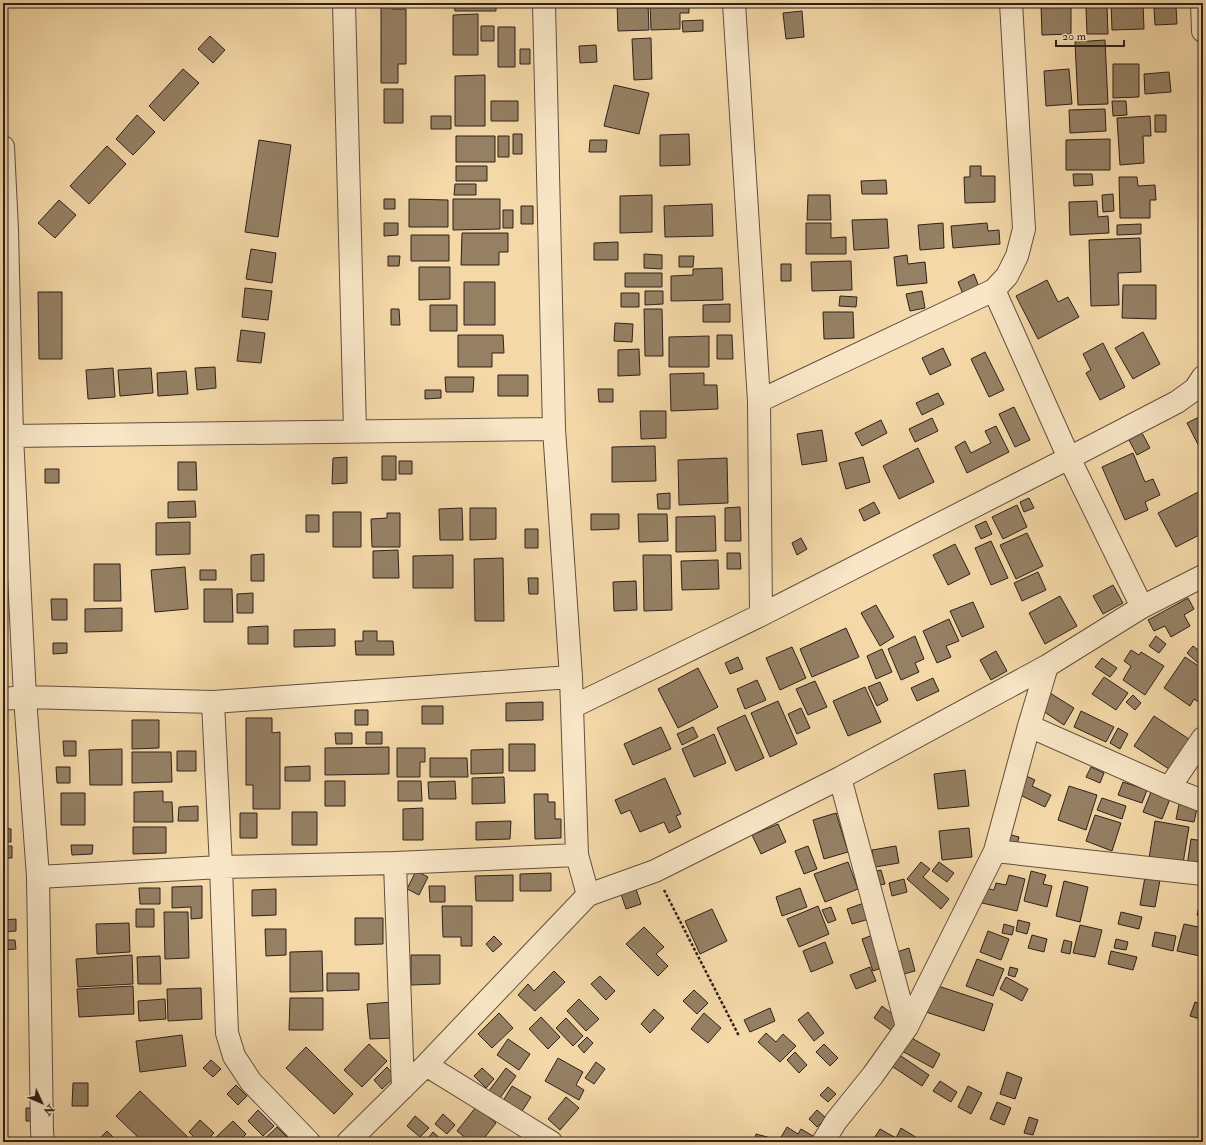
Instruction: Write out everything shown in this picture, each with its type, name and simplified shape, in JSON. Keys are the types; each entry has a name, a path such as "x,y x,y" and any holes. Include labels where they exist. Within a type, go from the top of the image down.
{"street":[{"path":"344,3 355,431"},
{"path":"544,3 554,429 571,677 577,855 588,895"},
{"path":"734,3 759,402 761,615"},
{"path":"759,402 994,290 1007,276 1017,256 1024,228 1011,3"},
{"path":"1202,3 1203,31"},
{"path":"3,147 12,436 25,697 38,877 42,1123 44,1142"},
{"path":"994,290 1069,458 1142,607"},
{"path":"572,707 761,615 1177,402 1195,389 1203,377"},
{"path":"12,436 554,429"},
{"path":"348,1142 426,1065 588,895 655,871 840,778 1047,666 1142,607 1203,576"},
{"path":"823,1142 836,1121 873,1075 907,1026 994,851 1047,666"},
{"path":"3,699 25,697 213,702 571,677"},
{"path":"213,702 227,1033 234,1056 251,1082 309,1142"},
{"path":"1029,726 1169,788 1203,801"},
{"path":"1169,788 1203,738"},
{"path":"840,778 907,1026"},
{"path":"994,851 1203,874"},
{"path":"38,877 221,867 395,863 577,855"},
{"path":"395,863 403,1088"},
{"path":"426,1065 551,1142"}],"path":[{"path":"655,871 739,1036"}],"building":[{"path":"381,3 392,3 392,9 406,9 406,64 398,64 398,83 381,83"},
{"path":"454,3 496,3 496,11 455,11"},
{"path":"617,3 648,3 649,30 618,31"},
{"path":"650,3 689,3 689,13 680,13 680,29 651,30"},
{"path":"1111,3 1143,3 1144,29 1112,30"},
{"path":"1041,5 1071,5 1071,34 1042,35"},
{"path":"1107,6 1108,34 1087,34 1086,7"},
{"path":"1176,7 1177,24 1155,25 1154,8"},
{"path":"802,11 804,37 786,39 783,13"},
{"path":"478,14 478,55 453,55 453,15"},
{"path":"703,20 703,31 683,32 682,21"},
{"path":"481,26 494,26 494,41 481,41"},
{"path":"498,27 515,27 515,67 498,67"},
{"path":"210,36 225,50 213,63 198,49"},
{"path":"651,38 652,79 634,80 632,39"},
{"path":"1105,40 1108,104 1078,105 1075,42"},
{"path":"596,45 597,62 580,63 579,46"},
{"path":"520,49 530,49 530,64 520,64"},
{"path":"1113,64 1139,64 1139,97 1113,98"},
{"path":"183,69 199,83 164,121 149,106"},
{"path":"1069,69 1072,104 1046,106 1044,71"},
{"path":"1169,72 1171,92 1145,94 1144,74"},
{"path":"485,75 485,126 455,126 455,76"},
{"path":"614,85 649,93 639,134 604,126"},
{"path":"384,89 403,89 403,123 384,123"},
{"path":"491,101 518,101 518,121 491,121"},
{"path":"1112,101 1126,101 1127,115 1113,116"},
{"path":"1105,109 1106,131 1070,133 1069,110"},
{"path":"137,115 155,132 133,155 116,139"},
{"path":"1155,115 1166,115 1166,132 1155,132"},
{"path":"431,116 451,116 451,129 431,129"},
{"path":"1150,116 1151,136 1143,136 1144,163 1120,165 1117,118"},
{"path":"513,134 522,134 522,154 513,154"},
{"path":"689,134 690,165 660,166 660,135"},
{"path":"456,136 495,136 495,162 456,162"},
{"path":"498,136 509,136 509,157 498,157"},
{"path":"1110,139 1110,170 1066,170 1066,140"},
{"path":"259,140 291,145 278,237 245,232"},
{"path":"590,140 607,140 606,152 589,152"},
{"path":"107,146 126,164 89,204 70,186"},
{"path":"456,166 487,166 487,181 456,181"},
{"path":"970,166 981,166 981,176 995,176 995,202 965,203 964,177 970,177"},
{"path":"1073,174 1092,174 1093,185 1074,186"},
{"path":"1119,177 1137,177 1138,186 1155,185 1156,200 1150,200 1150,218 1120,218"},
{"path":"886,180 887,194 862,194 861,181"},
{"path":"455,184 476,184 476,195 454,195"},
{"path":"1113,194 1114,211 1103,212 1102,195"},
{"path":"652,195 652,232 620,233 620,196"},
{"path":"808,195 830,195 831,220 807,220"},
{"path":"384,199 395,199 395,209 384,209"},
{"path":"409,199 448,200 448,227 409,227"},
{"path":"453,199 500,199 500,229 453,230"},
{"path":"59,200 76,215 55,238 38,223"},
{"path":"1097,201 1098,217 1108,216 1109,233 1070,235 1069,202"},
{"path":"712,204 713,236 665,237 664,206"},
{"path":"521,206 533,206 533,224 521,224"},
{"path":"503,210 513,210 513,228 503,228"},
{"path":"887,219 889,248 854,250 852,220"},
{"path":"384,223 398,223 398,235 384,236"},
{"path":"806,223 831,223 831,238 846,237 846,254 806,254"},
{"path":"943,223 944,248 920,250 918,225"},
{"path":"987,223 988,231 999,230 1000,244 953,248 951,226"},
{"path":"1141,224 1141,234 1117,235 1117,225"},
{"path":"462,233 508,233 508,252 499,252 499,265 461,265"},
{"path":"411,235 449,235 449,261 411,261"},
{"path":"1140,238 1141,272 1118,273 1119,305 1091,306 1089,240"},
{"path":"618,242 618,260 594,260 594,243"},
{"path":"251,249 276,253 272,283 246,279"},
{"path":"644,254 662,255 662,269 644,268"},
{"path":"907,255 908,264 925,262 927,283 897,286 894,257"},
{"path":"388,256 400,256 399,266 388,266"},
{"path":"679,256 694,256 693,267 679,267"},
{"path":"851,261 852,290 812,291 811,262"},
{"path":"781,264 791,264 791,281 781,281"},
{"path":"419,267 450,267 450,299 419,300"},
{"path":"722,268 723,300 671,301 671,276 693,275 693,269"},
{"path":"625,273 662,273 662,287 625,287"},
{"path":"974,274 979,287 963,294 958,282"},
{"path":"1047,280 1058,302 1068,297 1079,317 1038,339 1016,296"},
{"path":"464,282 495,282 495,325 464,325"},
{"path":"1123,285 1156,285 1156,319 1122,318"},
{"path":"245,288 272,291 268,320 242,317"},
{"path":"645,291 663,291 663,304 645,305"},
{"path":"922,291 925,308 910,311 906,294"},
{"path":"38,292 62,292 62,359 39,359"},
{"path":"621,293 639,293 639,307 621,307"},
{"path":"840,296 857,297 856,307 839,306"},
{"path":"730,304 730,322 703,322 703,305"},
{"path":"430,305 457,305 457,331 430,331"},
{"path":"391,309 399,309 400,325 391,325"},
{"path":"644,309 662,309 663,356 645,356"},
{"path":"823,312 853,312 854,338 824,339"},
{"path":"615,323 633,324 632,342 614,341"},
{"path":"241,330 265,333 261,363 237,361"},
{"path":"1143,332 1160,364 1133,379 1115,348"},
{"path":"458,335 503,335 504,353 492,353 492,367 458,367"},
{"path":"717,335 732,335 733,359 717,359"},
{"path":"709,336 709,367 669,367 669,337"},
{"path":"1103,343 1125,387 1100,400 1086,373 1091,370 1083,354"},
{"path":"943,348 951,365 930,375 922,358"},
{"path":"639,349 640,375 618,376 618,350"},
{"path":"985,352 1004,390 989,397 971,359"},
{"path":"215,367 216,388 197,390 195,368"},
{"path":"113,368 115,397 88,399 86,370"},
{"path":"151,368 153,393 120,396 118,370"},
{"path":"186,371 188,394 158,396 157,373"},
{"path":"704,373 704,385 717,385 718,409 671,411 670,374"},
{"path":"498,375 528,375 528,396 498,396"},
{"path":"445,377 474,377 473,392 446,392"},
{"path":"598,389 613,389 613,402 599,402"},
{"path":"425,390 441,390 441,398 425,399"},
{"path":"938,393 944,404 922,415 916,403"},
{"path":"1014,407 1030,440 1015,447 999,414"},
{"path":"640,411 666,411 666,438 641,439"},
{"path":"1203,415 1203,454 1187,423"},
{"path":"932,418 938,431 915,442 909,429"},
{"path":"881,420 887,433 862,446 855,433"},
{"path":"996,426 1009,452 967,473 955,447 965,441 971,453 991,443 985,431"},
{"path":"822,430 827,461 802,465 797,434"},
{"path":"1142,433 1150,448 1137,455 1129,440"},
{"path":"655,446 656,481 612,482 612,447"},
{"path":"918,448 934,482 899,499 883,466"},
{"path":"1133,453 1145,482 1153,479 1160,495 1145,502 1148,510 1125,520 1102,467"},
{"path":"382,456 396,456 396,480 382,480"},
{"path":"347,457 347,483 332,484 333,458"},
{"path":"863,457 870,482 846,489 839,463"},
{"path":"727,458 728,503 679,505 678,460"},
{"path":"399,461 412,461 412,474 399,474"},
{"path":"178,462 196,462 197,490 178,490"},
{"path":"45,469 59,469 59,483 45,483"},
{"path":"1202,490 1203,519 1199,521 1203,529 1203,533 1176,547 1158,513"},
{"path":"670,493 670,509 658,509 657,494"},
{"path":"1029,498 1034,508 1024,512 1020,502"},
{"path":"195,501 196,517 168,518 168,502"},
{"path":"874,502 880,513 864,521 859,510"},
{"path":"1017,505 1027,527 1003,539 992,517"},
{"path":"740,507 741,541 725,541 725,508"},
{"path":"462,508 463,540 440,540 439,509"},
{"path":"470,508 496,508 496,539 470,540"},
{"path":"333,512 361,512 361,547 333,547"},
{"path":"387,513 400,513 400,547 372,547 371,519 387,518"},
{"path":"591,514 619,514 619,529 591,530"},
{"path":"638,514 667,514 668,541 639,542"},
{"path":"306,515 319,515 319,532 306,532"},
{"path":"715,516 716,551 676,552 676,517"},
{"path":"986,521 992,534 981,539 975,526"},
{"path":"190,522 190,554 156,555 156,523"},
{"path":"525,529 538,529 538,548 525,548"},
{"path":"1027,533 1043,566 1016,579 1000,545"},
{"path":"801,538 807,549 797,555 792,543"},
{"path":"991,541 1008,578 991,585 975,548"},
{"path":"955,544 970,574 948,585 933,555"},
{"path":"398,550 399,578 373,578 373,551"},
{"path":"727,553 740,553 741,569 727,569"},
{"path":"264,554 264,581 251,581 251,555"},
{"path":"453,555 453,588 413,588 413,556"},
{"path":"643,555 671,555 672,610 644,611"},
{"path":"503,558 504,621 475,621 474,559"},
{"path":"718,560 719,589 682,590 681,561"},
{"path":"94,564 120,564 121,601 94,601"},
{"path":"185,567 188,609 155,612 151,570"},
{"path":"200,570 216,570 216,580 200,580"},
{"path":"1038,572 1046,590 1022,601 1014,583"},
{"path":"528,578 538,578 538,594 529,594"},
{"path":"636,581 637,610 614,611 613,582"},
{"path":"1113,585 1123,603 1103,614 1093,596"},
{"path":"204,589 232,589 233,622 204,622"},
{"path":"253,593 253,613 237,613 237,594"},
{"path":"1060,596 1077,626 1045,644 1029,613"},
{"path":"1188,598 1194,609 1184,615 1190,626 1171,637 1165,626 1154,631 1148,620"},
{"path":"51,599 67,599 67,620 52,620"},
{"path":"973,602 984,627 962,637 950,611"},
{"path":"876,605 894,637 880,646 861,613"},
{"path":"122,608 122,631 85,632 85,609"},
{"path":"949,619 959,641 946,646 951,657 937,663 923,631"},
{"path":"268,626 268,644 248,644 248,627"},
{"path":"846,628 859,657 812,677 800,649"},
{"path":"335,629 335,646 294,647 294,630"},
{"path":"363,631 377,631 377,641 393,641 394,655 356,655 355,641 363,641"},
{"path":"915,636 924,659 915,663 919,672 901,680 888,649"},
{"path":"1156,636 1166,644 1159,653 1149,646"},
{"path":"53,643 67,643 67,653 53,654"},
{"path":"1193,646 1203,654 1203,660 1199,664 1187,653"},
{"path":"792,647 806,678 780,690 766,658"},
{"path":"882,649 892,672 876,679 867,656"},
{"path":"1131,650 1139,655 1141,652 1164,666 1145,695 1123,680 1131,666 1124,661"},
{"path":"996,651 1007,671 991,680 980,660"},
{"path":"738,657 743,669 730,674 725,663"},
{"path":"1185,657 1203,669 1203,705 1194,699 1190,706 1164,688"},
{"path":"1102,658 1117,668 1110,677 1095,667"},
{"path":"698,668 718,707 678,728 658,689"},
{"path":"1104,677 1128,693 1116,710 1092,694"},
{"path":"933,678 939,691 917,701 911,688"},
{"path":"757,680 766,700 745,709 737,689"},
{"path":"815,681 827,707 808,715 796,689"},
{"path":"880,682 888,700 877,706 868,687"},
{"path":"865,687 881,722 848,736 833,701"},
{"path":"1050,693 1074,708 1064,725 1040,709"},
{"path":"1133,695 1141,703 1135,710 1126,702"},
{"path":"778,701 797,744 770,757 751,713"},
{"path":"543,702 543,720 506,721 506,703"},
{"path":"422,706 443,706 443,724 422,724"},
{"path":"801,708 810,728 797,734 788,714"},
{"path":"355,710 368,710 368,725 355,725"},
{"path":"1081,711 1114,727 1106,742 1074,727"},
{"path":"745,715 764,758 736,771 717,728"},
{"path":"1154,716 1192,741 1172,771 1134,746"},
{"path":"246,718 272,718 272,733 280,732 280,809 253,809 253,785 246,785"},
{"path":"132,720 159,720 159,748 132,749"},
{"path":"661,727 671,749 633,765 624,744"},
{"path":"693,727 698,737 682,745 677,734"},
{"path":"1118,728 1128,734 1120,749 1110,743"},
{"path":"366,732 382,732 382,744 366,744"},
{"path":"335,733 352,733 352,744 336,744"},
{"path":"714,734 726,763 694,777 682,749"},
{"path":"63,741 76,741 76,756 64,756"},
{"path":"509,744 535,744 535,771 509,771"},
{"path":"389,747 389,774 325,775 325,748"},
{"path":"397,748 425,748 425,762 420,762 420,777 397,777"},
{"path":"122,749 122,785 90,785 89,750"},
{"path":"503,749 503,773 471,774 471,750"},
{"path":"177,751 196,751 196,771 177,771"},
{"path":"132,752 171,752 172,782 132,783"},
{"path":"430,758 467,758 468,777 430,777"},
{"path":"310,766 310,781 285,781 285,767"},
{"path":"56,767 70,767 70,783 57,783"},
{"path":"1091,767 1104,773 1100,783 1086,777"},
{"path":"965,770 969,806 938,809 934,774"},
{"path":"1024,775 1035,780 1032,786 1051,795 1045,807 1016,793"},
{"path":"504,777 505,803 472,804 472,778"},
{"path":"665,778 681,814 676,816 681,827 669,833 664,822 640,832 630,810 621,814 615,800"},
{"path":"325,781 345,781 345,806 325,806"},
{"path":"398,781 421,781 422,801 398,801"},
{"path":"455,781 456,799 429,799 428,782"},
{"path":"1123,782 1147,790 1142,803 1118,795"},
{"path":"1069,786 1097,795 1086,830 1058,820"},
{"path":"163,791 163,802 172,802 173,822 134,822 134,792"},
{"path":"1151,792 1170,799 1162,819 1143,812"},
{"path":"61,793 85,793 85,825 61,825"},
{"path":"534,794 548,794 548,802 555,802 555,819 561,819 561,838 535,839"},
{"path":"1102,798 1126,806 1122,819 1097,810"},
{"path":"1180,800 1198,804 1194,822 1176,819"},
{"path":"198,806 198,821 178,821 179,807"},
{"path":"423,808 423,840 403,840 403,809"},
{"path":"292,812 317,812 317,845 292,845"},
{"path":"240,813 257,813 257,838 240,838"},
{"path":"836,813 848,852 824,859 813,820"},
{"path":"1095,815 1121,823 1112,851 1086,841"},
{"path":"511,821 510,839 476,840 476,822"},
{"path":"1155,821 1189,827 1183,863 1149,858"},
{"path":"778,824 786,842 761,854 752,835"},
{"path":"133,827 166,827 166,853 133,854"},
{"path":"3,828 11,829 11,842 3,842"},
{"path":"969,828 972,857 942,860 939,831"},
{"path":"1004,833 1019,837 1016,848 1001,844"},
{"path":"1191,839 1203,841 1203,868 1187,866"},
{"path":"71,845 93,845 92,854 72,855"},
{"path":"3,846 12,846 12,858 3,858"},
{"path":"808,846 817,869 804,874 795,851"},
{"path":"896,846 899,863 875,867 872,850"},
{"path":"848,862 858,889 825,902 814,874"},
{"path":"921,862 930,869 923,877 949,899 941,909 907,879"},
{"path":"939,862 954,873 947,882 932,871"},
{"path":"881,870 885,884 875,886 872,872"},
{"path":"416,871 428,877 419,895 407,889"},
{"path":"1031,871 1046,875 1043,884 1052,886 1047,907 1024,901"},
{"path":"551,873 551,891 520,891 520,874"},
{"path":"513,875 513,901 476,901 475,876"},
{"path":"1009,875 1025,879 1017,911 982,903 985,888 994,890 996,883 1006,885"},
{"path":"1145,877 1160,880 1155,907 1140,905"},
{"path":"904,879 907,892 892,896 889,883"},
{"path":"1064,881 1088,887 1080,922 1056,916"},
{"path":"202,886 202,918 191,919 191,907 172,908 172,887"},
{"path":"429,886 445,886 445,902 430,902"},
{"path":"139,888 160,888 160,904 140,904"},
{"path":"800,888 807,907 782,916 776,897"},
{"path":"276,889 276,915 252,916 252,890"},
{"path":"636,889 641,904 626,909 621,894"},
{"path":"1201,897 1203,897 1203,917 1197,915"},
{"path":"864,903 869,919 852,924 847,909"},
{"path":"442,906 472,906 472,946 461,946 461,937 443,937"},
{"path":"818,906 829,934 799,947 787,919"},
{"path":"831,907 836,920 828,923 822,910"},
{"path":"136,909 154,909 154,927 136,927"},
{"path":"712,909 727,941 700,954 685,921"},
{"path":"164,912 188,912 189,958 165,959"},
{"path":"1121,912 1142,917 1139,929 1118,924"},
{"path":"355,918 383,918 383,944 355,945"},
{"path":"16,919 16,931 3,932 3,920"},
{"path":"1018,920 1030,923 1027,934 1016,931"},
{"path":"129,923 130,952 97,954 96,924"},
{"path":"1004,924 1014,927 1012,935 1002,933"},
{"path":"1184,924 1203,928 1203,944 1200,956 1177,951"},
{"path":"1080,925 1102,930 1095,957 1073,953"},
{"path":"644,927 664,947 656,954 668,966 658,976 626,944"},
{"path":"265,929 286,929 286,955 266,956"},
{"path":"988,931 1009,939 1001,960 980,952"},
{"path":"1155,932 1176,936 1173,951 1152,946"},
{"path":"873,935 884,967 873,971 862,939"},
{"path":"1032,935 1047,939 1044,952 1028,948"},
{"path":"494,936 502,944 493,952 486,944"},
{"path":"1116,939 1128,942 1126,950 1114,948"},
{"path":"3,940 15,940 16,949 3,950"},
{"path":"1064,940 1072,942 1070,954 1061,952"},
{"path":"825,942 833,963 811,972 803,951"},
{"path":"909,948 915,971 900,975 894,953"},
{"path":"322,951 323,991 290,992 290,952"},
{"path":"1111,951 1137,957 1133,970 1108,964"},
{"path":"132,955 133,984 78,987 76,959"},
{"path":"411,955 440,955 440,984 411,985"},
{"path":"160,956 161,984 138,984 137,957"},
{"path":"977,959 1004,969 993,996 966,986"},
{"path":"870,967 876,981 856,989 850,975"},
{"path":"1010,967 1018,969 1015,977 1008,975"},
{"path":"554,971 565,982 535,1011 518,995 528,984 534,991"},
{"path":"327,973 359,973 359,990 327,991"},
{"path":"600,976 615,991 606,1000 591,984"},
{"path":"1006,977 1028,989 1022,1001 1000,989"},
{"path":"935,985 993,1004 984,1031 926,1012"},
{"path":"133,986 134,1014 79,1017 77,989"},
{"path":"201,988 202,1019 168,1021 167,989"},
{"path":"694,990 708,1003 697,1014 683,1001"},
{"path":"290,998 323,998 323,1030 289,1030"},
{"path":"165,999 166,1019 139,1021 138,1001"},
{"path":"579,999 599,1019 586,1031 567,1011"},
{"path":"392,1002 394,1038 370,1039 367,1004"},
{"path":"1195,1002 1203,1005 1203,1020 1190,1016"},
{"path":"882,1006 891,1013 893,1010 901,1016 891,1030 874,1018"},
{"path":"770,1008 775,1021 750,1032 744,1020"},
{"path":"654,1009 664,1018 650,1033 641,1024"},
{"path":"808,1012 824,1033 814,1041 798,1020"},
{"path":"499,1013 513,1028 492,1048 478,1034"},
{"path":"704,1013 721,1028 708,1043 691,1029"},
{"path":"541,1017 560,1037 548,1049 529,1029"},
{"path":"566,1018 583,1036 573,1046 556,1028"},
{"path":"766,1033 776,1042 783,1034 796,1046 780,1062 758,1042"},
{"path":"182,1035 186,1066 140,1072 136,1041"},
{"path":"908,1036 940,1054 933,1068 900,1050"},
{"path":"587,1037 593,1043 584,1053 578,1046"},
{"path":"508,1039 530,1054 519,1070 497,1055"},
{"path":"369,1044 387,1061 362,1087 344,1070"},
{"path":"824,1044 838,1058 830,1066 816,1052"},
{"path":"306,1047 353,1094 334,1114 286,1068"},
{"path":"795,1052 807,1065 799,1073 787,1060"},
{"path":"895,1052 929,1075 922,1086 887,1063"},
{"path":"558,1058 583,1072 576,1085 584,1090 579,1100 545,1081"},
{"path":"211,1060 221,1069 213,1077 203,1068"},
{"path":"596,1062 605,1069 594,1084 585,1078"},
{"path":"387,1067 395,1077 382,1089 374,1080"},
{"path":"482,1068 494,1079 486,1088 474,1076"},
{"path":"506,1068 516,1076 497,1102 486,1095"},
{"path":"1007,1072 1022,1078 1015,1099 1000,1094"},
{"path":"940,1081 957,1092 951,1102 933,1091"},
{"path":"73,1083 88,1083 88,1106 72,1106"},
{"path":"236,1085 247,1096 238,1105 227,1094"},
{"path":"512,1086 531,1097 519,1116 501,1104"},
{"path":"968,1086 982,1093 971,1114 958,1107"},
{"path":"828,1087 836,1094 828,1102 820,1095"},
{"path":"140,1091 193,1142 143,1142 116,1116"},
{"path":"566,1097 579,1108 560,1130 548,1119"},
{"path":"997,1102 1011,1108 1004,1125 990,1119"},
{"path":"476,1107 496,1123 481,1142 471,1142 457,1131"},
{"path":"26,1108 37,1108 37,1121 26,1121"},
{"path":"258,1110 274,1126 263,1136 248,1121"},
{"path":"817,1110 826,1118 817,1127 809,1119"},
{"path":"443,1114 455,1125 447,1134 435,1124"},
{"path":"415,1116 429,1128 420,1137 407,1126"},
{"path":"1029,1117 1038,1120 1033,1135 1024,1133"},
{"path":"200,1120 214,1133 205,1142 199,1142 189,1132"},
{"path":"233,1121 246,1134 238,1142 211,1142"},
{"path":"277,1127 292,1142 261,1142"},
{"path":"787,1127 798,1134 801,1129 813,1136 809,1142 785,1142 780,1139"},
{"path":"901,1128 922,1141 876,1142 873,1140 880,1129 896,1138"},
{"path":"107,1131 115,1139 112,1142 100,1142 98,1140"},
{"path":"433,1132 444,1142 425,1142"},
{"path":"756,1134 782,1141 782,1142 754,1142"}]}
